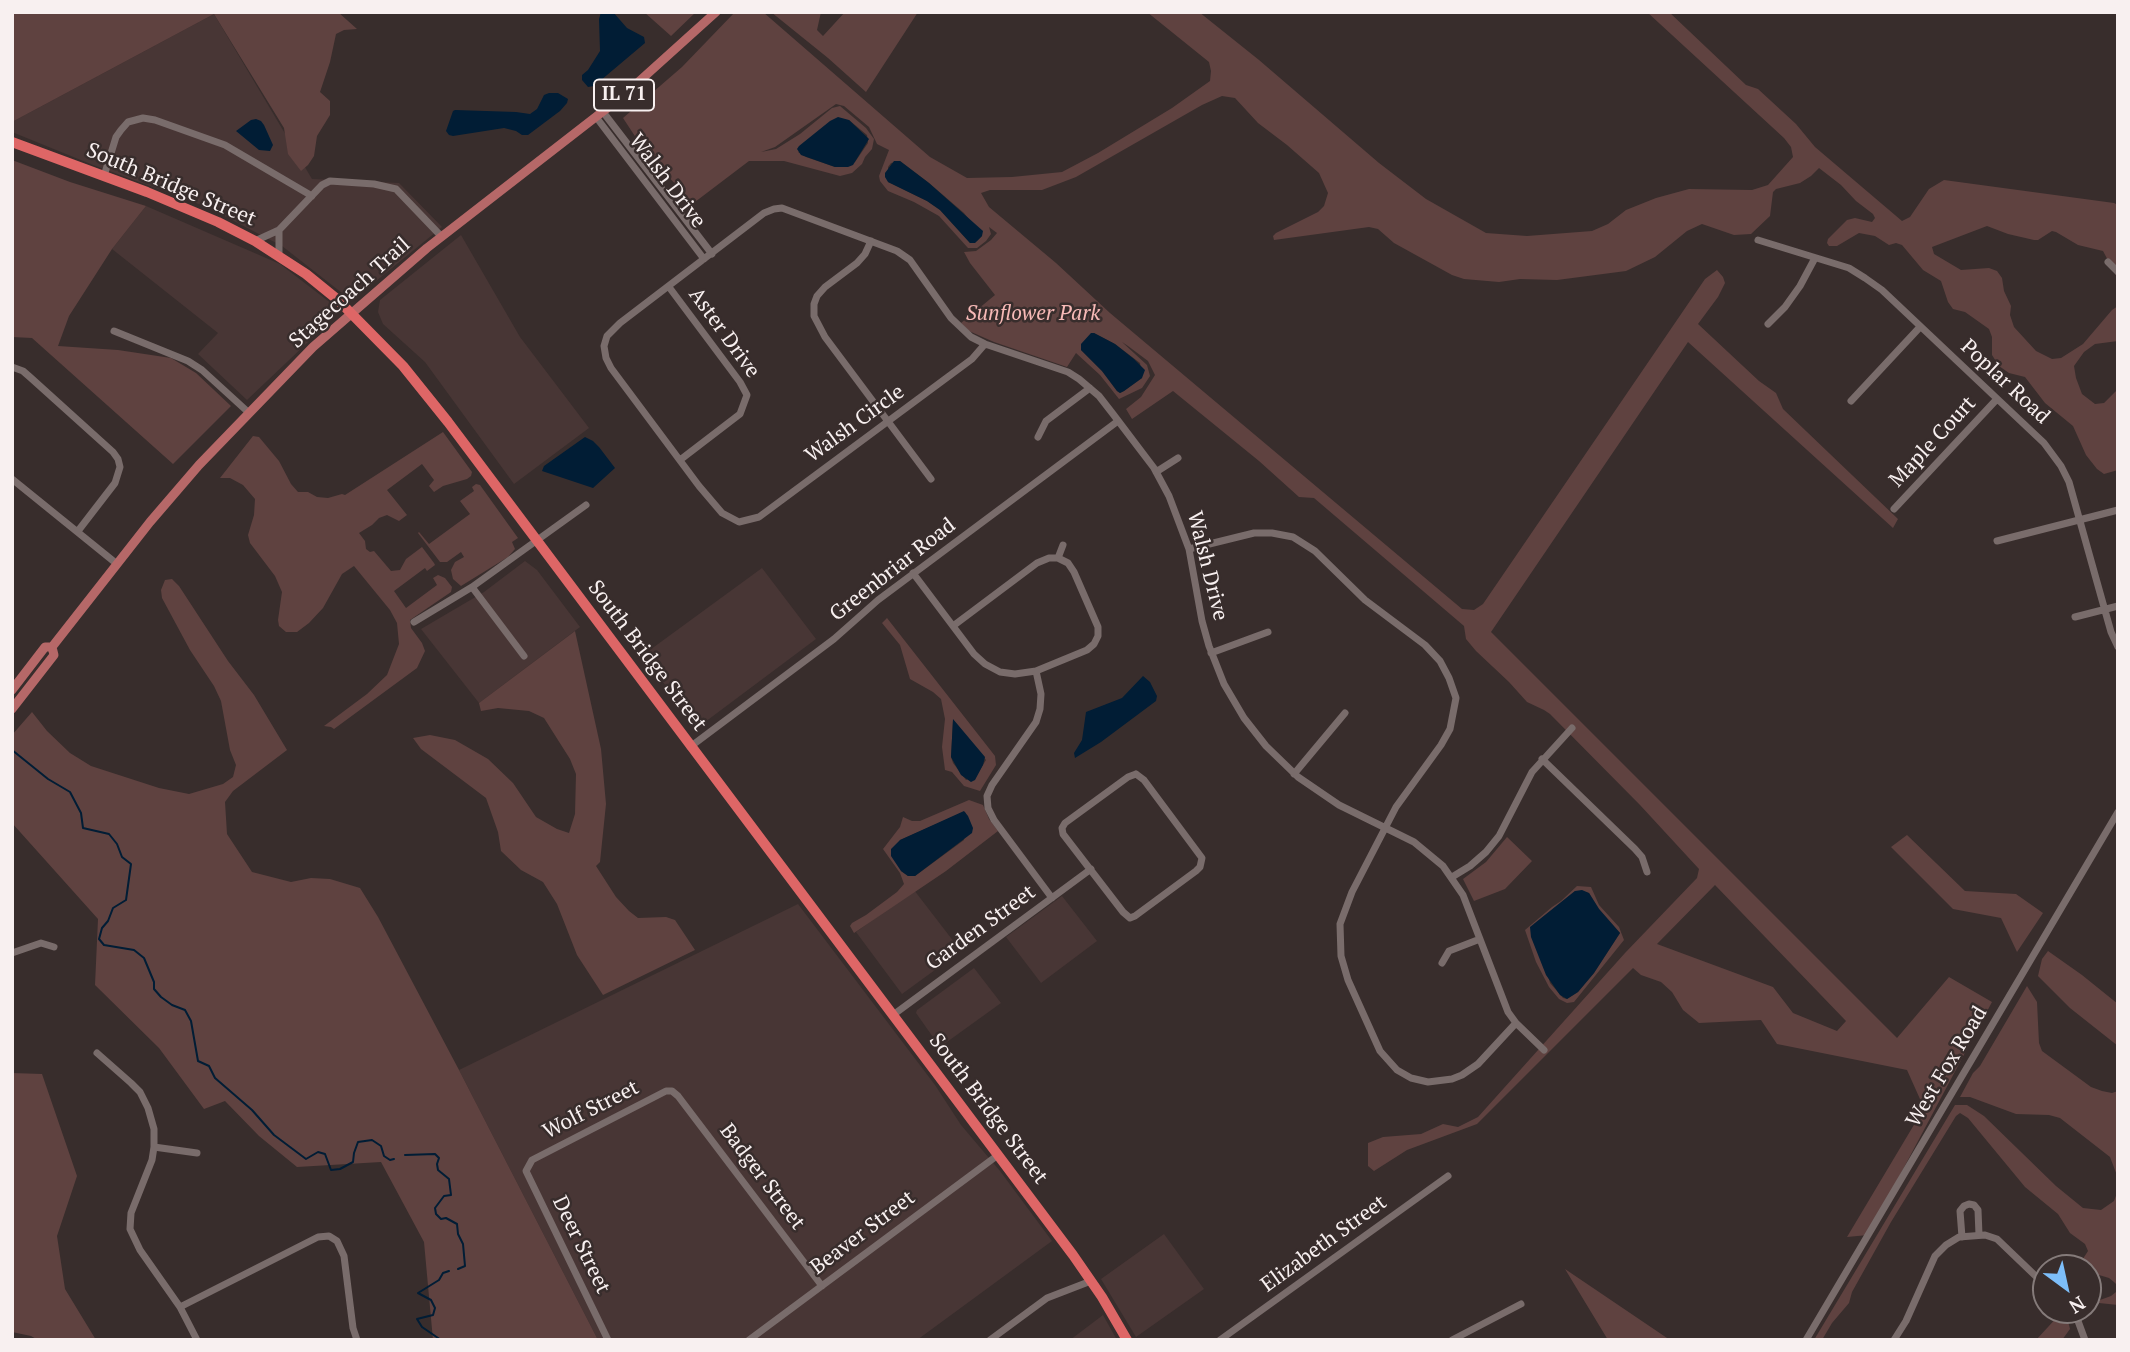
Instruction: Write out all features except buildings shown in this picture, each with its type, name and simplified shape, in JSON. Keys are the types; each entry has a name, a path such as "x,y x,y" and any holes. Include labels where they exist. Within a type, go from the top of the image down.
{"highway":[{"name":"South Bridge Street","path":"12,142 205,216 279,255 352,312 416,382 536,541 998,1155 1091,1281 1127,1340"}],"main road":[{"name":"Stagecoach Trail","path":"52,647 181,485 248,412 352,312 441,236 600,115 660,65 716,12"},
{"name":"Stagecoach Trail","path":"12,690 45,647 52,647"},
{"name":"Stagecoach Trail","path":"12,709 54,655 52,647"}],"street":[{"name":"Walsh Drive","path":"600,115 705,259 764,213 776,208 788,209 897,251 910,260 958,327 971,337 1068,372 1090,388 1156,472 1176,511 1189,549 1203,627 1211,653 1224,684 1244,718 1266,746 1294,774 1339,804 1427,851 1452,877 1463,895 1502,1000 1516,1023 1544,1050"},
{"path":"104,176 121,130 128,122 143,118 225,145 312,196"},
{"name":"Walsh Drive","path":"639,166 712,254"},
{"path":"255,241 279,230 322,185 330,181 374,184 396,189 441,236"},
{"path":"279,230 279,255"},
{"name":"Poplar Road","path":"1758,240 1849,268 1866,278 2039,437 2061,466 2072,491 2104,609 2118,647"},
{"path":"871,241 857,263 821,291 810,307 821,331 931,479"},
{"path":"1768,324 1800,286 1815,258"},
{"name":"Walsh Circle","path":"705,259 615,327 601,345 611,368 680,460 719,511 738,525 759,517 972,359 985,344"},
{"path":"2108,262 2118,272"},
{"name":"Aster Drive","path":"668,287 740,382 749,402 740,414 680,460"},
{"path":"1851,401 1920,327"},
{"path":"114,331 188,360 248,412"},
{"path":"12,367 31,378 118,458 120,467 115,483 78,531"},
{"path":"1038,437 1046,421 1090,388"},
{"name":"Maple Court","path":"1894,509 1997,399"},
{"name":"Greenbriar Road","path":"690,747 834,639 877,600 1118,421"},
{"path":"1156,472 1178,458"},
{"path":"12,480 117,564"},
{"path":"414,622 472,587 586,505"},
{"path":"1997,541 2118,510"},
{"path":"1189,549 1265,533 1289,536 1315,551 1365,600 1435,654 1460,698 1450,729 1400,800 1352,892 1340,924 1342,964 1377,1046 1390,1064 1410,1078 1428,1082 1459,1077 1478,1064 1516,1023"},
{"path":"1058,558 1063,544"},
{"path":"913,573 974,654 992,668 1015,674 1036,671 1087,650 1099,640 1098,627 1074,572 1068,563 1058,558 1037,563 953,626"},
{"path":"472,587 524,656"},
{"path":"2075,617 2118,606"},
{"path":"1211,653 1268,632"},
{"path":"1036,671 1041,694 1036,722 987,796 988,808 994,820 1052,898"},
{"path":"1294,774 1345,713"},
{"path":"1452,877 1470,866 1499,836 1522,788 1542,759 1572,728"},
{"path":"1542,759 1635,849 1642,857 1647,872"},
{"path":"1136,774 1144,780 1202,858 1196,871 1130,918 1124,914 1091,869 1063,834 1062,828 1065,823 1128,777 1136,774"},
{"name":"West Fox Road","path":"1805,1340 2118,812"},
{"name":"Garden Street","path":"893,1015 1091,869"},
{"path":"1343,888 1352,892"},
{"path":"1442,963 1449,951 1480,939"},
{"path":"12,953 41,943 54,947"},
{"path":"97,1053 139,1092 148,1108 155,1147 131,1213 130,1228 140,1250 180,1307 197,1340"},
{"name":"Wolf Street","path":"529,1165 532,1160 647,1100 672,1091"},
{"name":"Badger Street","path":"672,1091 822,1286"},
{"path":"155,1147 197,1153"},
{"name":"Beaver Street","path":"749,1340 998,1155"},
{"name":"Deer Street","path":"529,1165 526,1171 529,1179 608,1340"},
{"name":"Elizabeth Street","path":"1220,1340 1448,1176"},
{"path":"1962,1237 1960,1211 1969,1204 1975,1205 1978,1210 1979,1235"},
{"path":"1894,1340 1906,1321 1935,1256 1945,1245 1962,1237 1979,1235 1997,1240 2032,1273"},
{"path":"180,1307 318,1237 329,1236 337,1241 344,1256 353,1328 357,1340"},
{"path":"990,1340 1047,1298 1091,1281"},
{"path":"1451,1340 1521,1304"}],"shaded area":[{"path":"214,14 312,179 399,183 442,227 359,295 342,293 282,246 207,207 12,132 12,122"},
{"path":"146,206 280,264 332,304 332,319 247,400 198,354 218,333 112,249"},
{"path":"461,235 520,337 589,428 514,484 425,362 383,324 378,312 380,300"},
{"path":"525,561 537,570 580,627 479,703 421,629 484,592"},
{"path":"762,568 816,639 697,728 643,655"},
{"path":"914,890 961,951 902,994 856,932"},
{"path":"1062,896 1097,941 1041,983 1006,937"},
{"path":"798,904 935,1085 961,1125 1000,1171 1052,1241 917,1340 598,1340 459,1070"},
{"path":"974,968 1001,1003 940,1047 916,1013 917,1010"},
{"path":"1164,1234 1204,1289 1136,1337 1101,1279"},
{"path":"1103,1315 1117,1340 1070,1340"}],"green space":[{"path":"12,12 338,12 357,29 336,34 320,92 330,101 330,115 317,136 314,156 301,171 288,154 284,128 214,14 12,122"},
{"path":"644,12 696,12 671,36"},
{"name":"Sunflower Park","path":"735,12 763,12 930,157 967,178 1062,172 1172,108 1210,81 1209,62 1147,12 1199,12 1426,199 1486,233 1527,236 1592,231 1608,224 1626,210 1689,189 1752,190 1768,185 1793,157 1791,147 1784,138 1647,12 1669,12 1746,85 1758,89 1796,124 1815,147 1902,221 1910,217 1929,189 1944,180 2118,205 2118,279 2103,251 2078,245 2052,231 2034,240 1987,226 1932,247 1934,254 1961,270 1989,268 1997,271 2011,306 2010,315 2014,327 2036,351 2052,359 2061,358 2083,344 2118,306 2118,341 2095,344 2084,352 2074,366 2082,394 2095,404 2104,403 2118,389 2118,470 2104,474 2086,455 2073,426 2045,403 2025,377 2009,373 1999,366 1992,355 1989,329 1965,312 1953,309 1941,281 1923,270 1902,245 1889,245 1875,236 1859,233 1837,246 1829,246 1828,239 1847,220 1855,218 1872,222 1875,218 1819,168 1800,183 1776,189 1773,192 1770,216 1751,234 1734,235 1702,224 1687,231 1655,257 1626,271 1557,280 1520,279 1499,282 1464,279 1452,275 1394,243 1378,229 1369,227 1274,240 1276,233 1318,212 1324,206 1328,193 1319,173 1258,123 1235,98 1222,96 1202,105 1076,177 1042,190 990,190 981,193 989,207 1110,313 1462,609 1474,610 1483,604 1705,279 1717,270 1723,277 1725,283 1718,297 1698,324 1759,381 1776,393 1783,409 1898,519 1893,528 1688,342 1491,632 1897,1038 1949,977 1992,1002 1868,1235 1847,1237 1924,1108 1907,1070 1777,1044 1761,1020 1699,1023 1683,1010 1672,992 1661,982 1641,975 1633,968 1477,1124 1407,1150 1374,1171 1368,1166 1368,1143 1383,1137 1421,1134 1443,1124 1458,1127 1478,1117 1625,953 1697,878 1699,869 1550,714 1527,702 1476,651 1466,639 1464,626 1314,498 1299,497 1173,391 1132,419 1126,409 1141,397 1155,375 1148,361 1128,346 1122,342 1147,365 1150,376 1142,388 1119,399 1100,375 1076,353 1067,367 969,331 961,323 995,295 964,252 976,251 997,233 989,227 991,234 986,241 977,248 968,248 939,216 888,191 879,176 889,150 877,144 869,127 844,106 836,104 775,147 761,152 776,149 832,108 840,106 866,128 874,139 872,149 852,173 840,176 784,161 749,161 691,205 646,153 623,118 682,67","holes":["849,120 867,135 868,143 855,162 840,167 798,152","900,161 929,183 964,213 982,236 970,243 940,210 888,182 888,167 891,163","1094,333 1115,344 1140,363 1142,378 1120,393 1081,350","1715,885 1846,1021 1837,1031 1793,1013 1773,987 1657,944"]},
{"path":"771,12 821,12 817,30 823,36 845,12 918,12 866,92"},
{"path":"12,160 146,206 112,249 69,316 58,346 118,350 171,358 196,373 231,406 173,464 32,338 12,337"},
{"path":"443,432 472,472 471,476 434,492 429,486 434,480 422,464 387,490 407,515 399,521 387,515 379,518 359,533 365,541 366,549 374,551 391,571 400,570 406,559 422,547 434,563 427,571 425,568 394,591 406,608 437,585 433,578 438,575 445,578 452,587 451,592 410,620 411,628 425,651 417,668 334,729 324,726 367,694 387,675 399,644 397,623 390,610 354,566 342,574 323,608 309,623 297,632 286,632 279,626 278,620 282,592 275,576 250,543 248,535 255,499 243,485 230,478 220,478 253,436 259,437 279,461 298,492 328,498 345,495"},
{"path":"480,485 518,538 512,542 515,549 508,557 461,586 453,579 451,570 455,562 464,557 461,552 447,562 440,562 418,533 429,544 470,514 460,501 474,491 472,487"},
{"path":"172,579 254,695 287,750 233,791 225,802 227,834 252,872 291,882 311,878 330,879 360,888 459,1070 598,1340 433,1340 424,1242 381,1162 297,1167 259,1136 225,1101 204,1109 159,1048 95,985 98,919 12,823 12,735 32,712 70,753 91,766 159,788 189,794 223,784 233,777 236,765 230,750 221,701 162,598 161,590 165,580"},
{"path":"887,618 995,756 996,765 980,791 964,786 952,772 945,770 942,747 945,719 941,699 910,679 900,645 882,623","holes":["953,720 986,760 978,773 966,780 951,757"]},
{"path":"575,631 601,749 606,804 600,862 596,866 616,897 629,911 638,918 666,917 675,920 695,950 603,995 577,955 557,904 543,882 521,870 501,851 498,832 486,798 421,749 413,738 430,735 455,740 488,759 513,783 536,817 569,833 575,814 576,774 570,759 544,718 529,711 498,708 481,711 479,703"},
{"path":"969,800 983,805 998,831 946,871 854,933 850,926 852,923 897,892 904,884 900,873 883,849 900,827 903,817 920,821","holes":["966,813 964,840 915,876 908,876 901,871 900,840"]},
{"path":"1907,835 1965,891 2016,894 2043,913 2017,952 2001,918 1953,909 1891,847"},
{"path":"1507,837 1532,861 1505,889 1474,901 1463,879 1486,862"},
{"path":"1577,886 1591,887 1599,905 1619,927 1624,940 1574,1002 1567,1003 1559,999 1549,987 1536,962 1525,930","holes":["1575,891 1589,893 1620,933 1594,973 1578,992 1567,999 1550,983 1534,924"]},
{"path":"2048,951 2118,1004 2118,1046 2070,1008 2038,976 2042,959"},
{"path":"2027,986 2037,1002 2039,1043 2042,1051 2091,1087 2112,1093 2118,1091 2118,1178 2110,1157 2060,1118 2016,1114 1970,1097 1960,1097"},
{"path":"12,1073 42,1074 77,1176 57,1236 65,1289 96,1340 38,1340 12,1332"},
{"path":"1955,1105 1967,1105 1984,1116 2056,1186 2083,1208 2101,1210 2114,1201 2118,1178 2118,1286 2102,1276 2102,1254 2086,1254 2088,1251 2085,1244 2070,1233 2058,1214 2025,1187 1968,1118 1960,1113 1891,1222 1852,1292 1849,1303 1822,1340 1814,1340"},
{"path":"1565,1269 1670,1340 1608,1340"},
{"path":"2118,1286 2118,1305 2102,1303 2102,1299 2116,1292"},
{"path":"2051,1324 2069,1324 2070,1329 2062,1340 2036,1340"}],"water":[{"path":"601,12 613,12 627,28 644,37 645,43 594,86 588,87 582,80 582,75 600,51"},
{"path":"558,93 568,99 567,103 528,135 504,128 453,136 446,131 455,110 530,114 537,109 544,95"},
{"path":"838,117 849,120 869,139 853,165 835,167 801,155 797,149 799,146"},
{"path":"256,119 264,125 273,145 270,151 259,150 236,131"},
{"path":"894,161 900,161 929,183 983,231 982,236 975,243 970,243 940,210 888,182 885,173"},
{"path":"1091,333 1115,344 1134,359 1145,370 1142,378 1124,391 1117,391 1081,350 1081,344"},
{"path":"585,437 599,447 615,468 593,488 542,471 544,466"},
{"path":"1143,676 1150,682 1157,696 1156,701 1075,758 1074,753 1082,740 1086,712 1122,698"},
{"path":"953,719 985,757 975,780 971,782 961,775 951,757"},
{"path":"964,811 973,828 972,833 915,876 908,876 901,871 891,856 891,849 900,840"},
{"path":"1575,891 1589,893 1620,933 1594,973 1578,992 1567,999 1560,995 1546,975 1531,937 1530,927"}],"waterway":[{"path":"12,750 48,779 70,792 81,813 83,828 109,834 122,857 131,864 126,900 113,908 99,939 104,945 134,950 144,958 154,982 154,989 172,1005 185,1010 191,1021 198,1061 209,1066 215,1078 252,1110 274,1135 306,1159 318,1152 325,1154 331,1170 340,1169 353,1162 358,1142 372,1140 381,1146 384,1156 390,1160 394,1159"},
{"path":"405,1155 435,1154 439,1158 438,1170 449,1179 451,1195 444,1196 435,1208 441,1219 446,1218 457,1224 463,1244 465,1266 458,1269"},
{"path":"441,1340 422,1327 417,1319 433,1315 435,1308 431,1300 418,1293 449,1271"}]}
